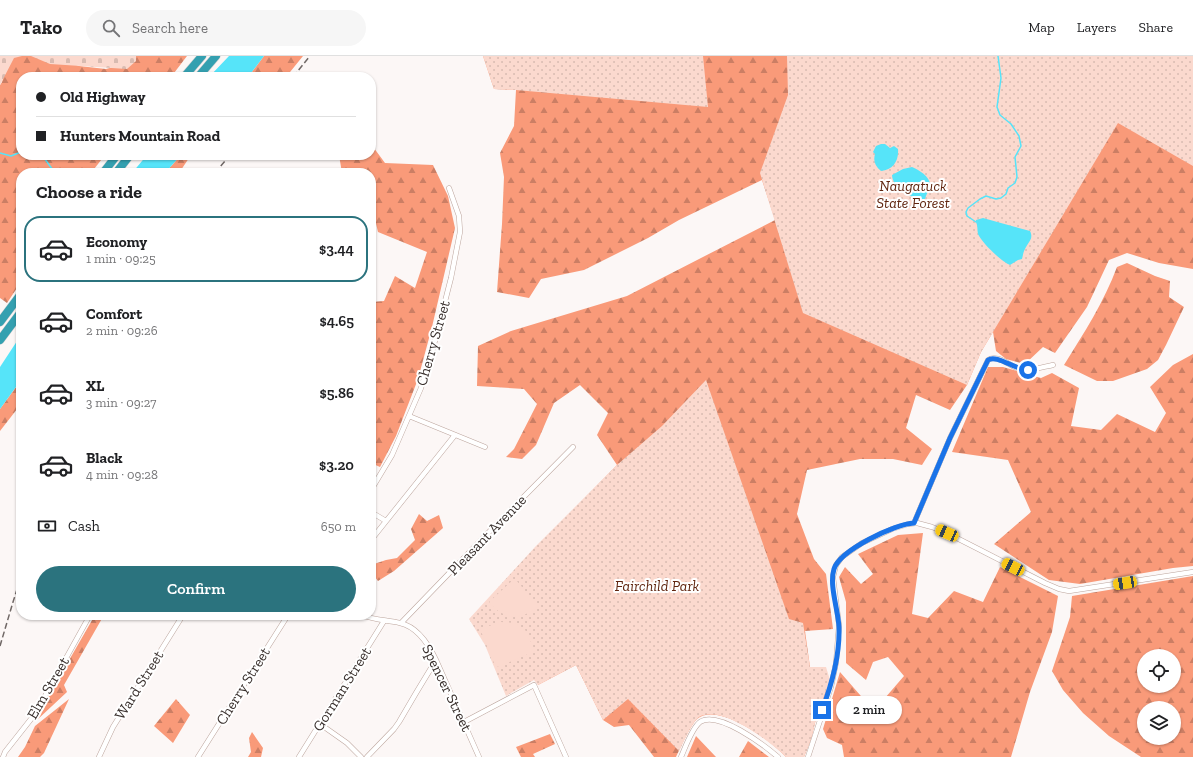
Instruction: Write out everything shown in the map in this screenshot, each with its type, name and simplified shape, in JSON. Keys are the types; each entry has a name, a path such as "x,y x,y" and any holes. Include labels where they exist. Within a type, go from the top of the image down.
{"highway":[{"path":"188,72 202,56"},
{"path":"202,72 216,56"},
{"path":"120,168 126,160"},
{"path":"0,322 16,301"},
{"path":"0,340 16,319"}],"street":[{"name":"Cherry Street","path":"376,482 392,455 427,370 451,278 460,232 459,216 449,188"},
{"path":"914,523 950,438 988,360 992,358 997,359 1024,370 1053,365"},
{"path":"409,416 484,447"},
{"path":"376,534 455,435"},
{"name":"Pleasant Avenue","path":"401,623 573,447"},
{"path":"376,515 386,521"},
{"path":"808,757 831,688 836,663 839,625 832,577 836,565 842,557 869,540 897,527 914,523 924,524 947,533 1045,583 1064,591 1075,591 1193,572"},
{"name":"Elm Street","path":"3,757 5,752 35,714 87,620"},
{"name":"Ward Street","path":"99,757 112,727 180,620"},
{"name":"Cherry Street","path":"198,757 285,620"},
{"name":"Spencer Street","path":"376,620 401,623 413,629 431,649 479,757"},
{"name":"Gorman Street","path":"299,757 384,621"},
{"path":"367,757 399,722 436,660"},
{"path":"464,722 534,685 566,757"},
{"path":"681,757 696,726 700,722 710,719 728,724 740,730 761,743 778,757"},
{"path":"320,724 347,743 361,757"}],"green space":[{"path":"0,56 22,56 14,58 0,85"},
{"path":"8,56 53,56 79,66 106,69 136,61 136,56 187,56 175,72 16,72 16,160 101,160 95,168 16,168 16,290 7,303 0,298 0,85"},
{"path":"31,56 136,56 136,61 127,69 50,64"},
{"path":"264,56 303,56 290,72 252,72"},
{"path":"483,56 1193,56 1193,269 1159,263 1127,253 1109,260 1087,307 1055,353 1043,347 1025,364 1006,359 996,351 993,332 981,352 967,385 950,410 916,395 906,428 932,449 922,465 893,459 860,459 807,470 797,514 814,559 826,574 833,629 805,631 810,667 826,667 826,692 804,757 786,757 769,742 744,725 718,715 706,715 697,719 676,757 654,757 629,725 614,727 603,720 576,665 538,685 521,563 617,465 597,435 608,413 580,385 554,403 536,445 522,459 506,457 514,449 537,404 524,389 477,386 478,346 511,331 627,296 775,220 762,180 679,220 648,238 584,270 541,279 529,298 497,292 504,177 500,153 514,126 516,90 494,89"},
{"path":"483,56 703,56 708,107 494,89"},
{"name":"Naugatuck State Forest","path":"787,56 1193,56 1193,166 1118,123 981,352 967,385 803,313 760,173 788,95"},
{"path":"376,151 385,163 433,165 448,196 455,228 432,327 418,379 396,436 380,467 376,465 376,302 384,301 395,276 415,288 427,252 378,232 376,224 376,168 341,168 340,160 376,160"},
{"path":"177,160 188,160 182,168 169,168"},
{"path":"1127,263 1170,281 1169,297 1184,307 1158,360 1147,369 1113,381 1097,381 1064,365 1100,305 1117,267"},
{"path":"1193,354 1193,566 1080,584 1049,580 994,544 1031,512 1008,460 952,452 988,367 1003,367 1041,378 1052,373 1079,388 1071,426 1101,430 1117,414 1155,432 1166,413 1150,387 1173,365"},
{"name":"Fairchild Park","path":"706,380 789,619 803,623 810,667 826,667 830,680 804,757 786,757 758,734 745,726 720,716 708,714 699,717 696,720 690,728 679,751 628,699 603,720 576,665 538,685 534,680 506,696 485,645 469,619 535,547 617,465 662,426"},
{"path":"16,387 16,410 0,431 0,409"},
{"path":"419,514 427,521 439,515 443,528 394,571 378,581 376,578 376,563 397,558 415,540 411,529"},
{"path":"923,533 912,614 928,618 954,591 983,602 1000,567 1058,596 1052,632 1030,692 1011,757 844,757 842,745 827,738 823,729 840,672 867,703 885,698 904,676 888,657 873,662 866,680 846,663 846,602 839,577 845,567 861,584 873,574 858,554 898,535"},
{"path":"1193,576 1193,757 1141,757 1109,736 1083,713 1063,690 1052,671 1070,617 1072,596"},
{"path":"513,580 516,580 538,606 532,611 519,616 506,615 494,608 489,602"},
{"path":"92,620 101,620 64,685 67,692 37,720 37,716"},
{"path":"501,622 515,623 526,631 535,651 498,667 495,665 480,629"},
{"path":"69,699 44,753 40,757 18,757 25,747 35,726"},
{"path":"176,699 190,715 173,743 154,726"},
{"path":"252,732 263,748 261,757 248,757 251,752 249,738"},
{"path":"550,734 555,744 533,754 535,757 521,757 516,747"},
{"path":"696,736 716,757 687,757"},
{"path":"748,741 769,757 739,757"}],"water":[{"path":"229,56 264,56 252,72 214,72"},
{"path":"885,144 890,148 894,146 898,149 898,153 896,161 892,167 881,171 875,163 875,154 873,152 876,146"},
{"path":"143,160 177,160 169,168 136,168"},
{"path":"912,167 921,172 929,180 930,186 925,199 915,198 909,195 899,189 893,180 892,175 903,169"},
{"path":"983,218 1030,231 1031,238 1024,250 1022,259 1010,265 997,256 988,247 978,234 976,220"},
{"path":"16,343 16,387 0,409 0,367"}],"waterway":[{"path":"976,222 967,216 966,212 968,208 986,196 996,199 1001,198 1006,194 1008,188 1015,183 1017,177 1015,157 1021,146 1019,136 1011,124 1000,115 997,107 1001,78 998,56"},
{"path":"0,153 11,156 16,154"},
{"path":"46,160 51,168"}],"railway":[{"path":"297,72 310,56"},
{"path":"219,168 226,160"},
{"path":"0,646 16,593"}],"route":[{"path":"822,710 831,688 836,663 839,625 832,577 839,560 851,550 876,536 902,525 914,523 945,449 988,360 990,358 997,359 1016,368 1028,370"}]}
